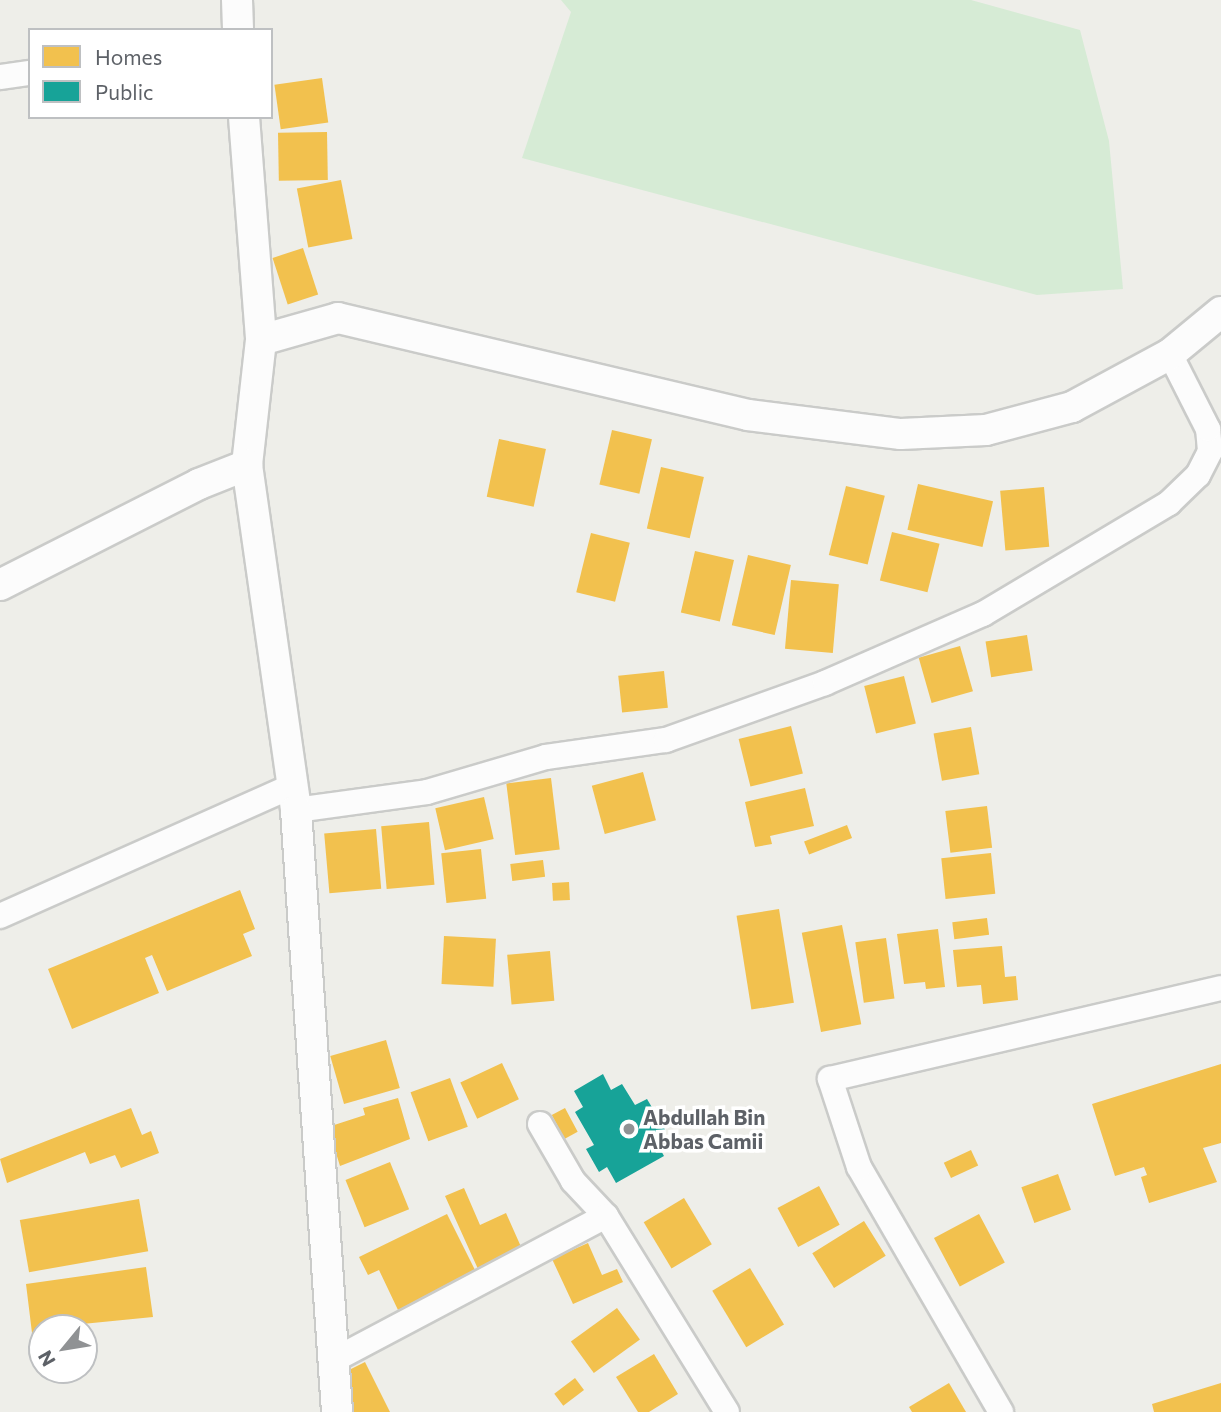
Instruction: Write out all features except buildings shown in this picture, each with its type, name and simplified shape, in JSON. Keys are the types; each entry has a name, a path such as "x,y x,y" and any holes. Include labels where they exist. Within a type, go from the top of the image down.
{"street":[{"path":"237,0 238,28"},
{"path":"0,77 28,73"},
{"path":"244,119 261,340 247,465 293,799 337,1412"},
{"path":"261,340 338,318 748,415 901,434 986,430 1072,407 1170,354 1221,312"},
{"path":"0,916 293,799 427,792 546,757 666,740 825,683 983,614 1170,503 1198,475 1210,451 1208,429 1170,354"},
{"path":"0,585 199,484 247,465"},
{"path":"1001,1412 859,1167 830,1079 1221,988"},
{"path":"540,1124 573,1181 606,1216 727,1412"},
{"path":"332,1360 606,1216"}],"green space":[{"path":"561,0 971,0 1080,30 1109,141 1123,289 1037,295 522,158 571,12"}],"place":[{"name":"Abdullah Bin Abbas Camii","path":"629,1129"}]}
